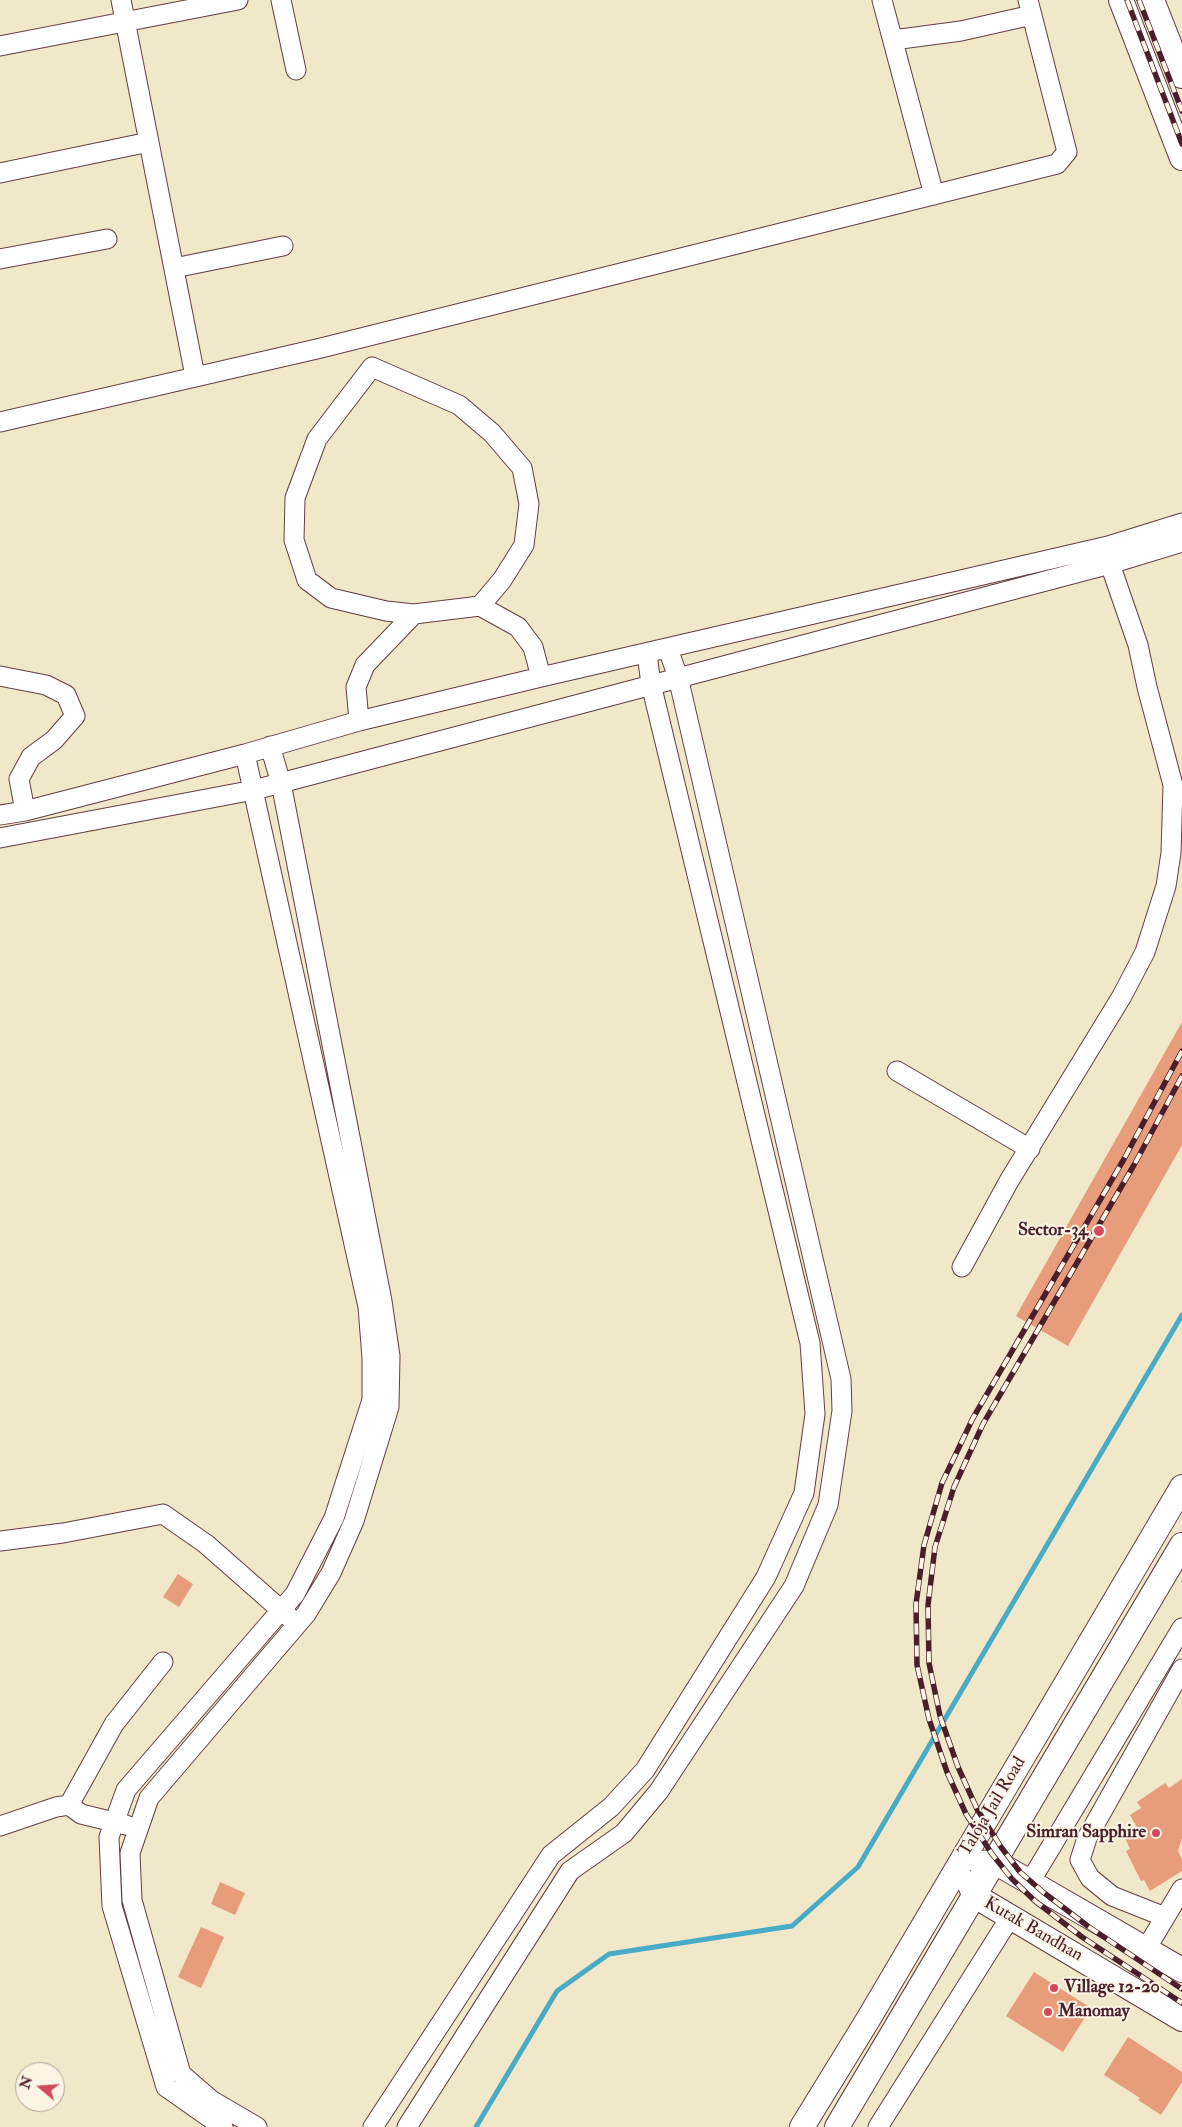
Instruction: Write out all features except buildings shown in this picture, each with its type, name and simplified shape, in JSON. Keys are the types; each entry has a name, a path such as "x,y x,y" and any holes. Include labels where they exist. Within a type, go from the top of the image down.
{"main road":[{"path":"1121,0 1182,158"},
{"path":"1152,0 1182,76"},
{"name":"Taloja Jail Road","path":"802,2127 960,1864 1182,1487"},
{"name":"Taloja Jail Road","path":"837,2127 1182,1545"},
{"path":"960,1864 995,1862 1182,1970"},
{"name":"Kutak Bandhan","path":"960,1864 975,1896 1182,2019"}],"street":[{"path":"121,0 195,376"},
{"path":"0,46 238,0"},
{"path":"281,0 296,70"},
{"path":"882,0 934,195"},
{"path":"0,422 321,348 1057,164 1063,158 1067,152 1030,8 961,31 893,40"},
{"path":"0,173 149,142"},
{"path":"0,260 107,238"},
{"path":"174,268 283,246"},
{"path":"480,606 502,580 524,544 529,504 522,468 492,433 459,405 372,367 317,439 295,498 294,540 307,580 331,598 386,611 414,614 480,606 518,627 533,647 541,677"},
{"path":"0,838 254,790 281,783 678,677 1109,555 1182,523"},
{"path":"0,815 25,811 245,754 359,721 541,677 1109,555 1182,542"},
{"path":"962,1266 1009,1181 1122,996 1145,952 1166,886 1172,853 1173,785 1138,645 1109,555"},
{"path":"359,721 356,687 365,665 414,614"},
{"path":"407,2127 570,1871 624,1833 659,1791 794,1586 828,1505 842,1411 840,1379 678,677 668,649"},
{"path":"374,2127 552,1855 611,1808 645,1770 766,1577 804,1493 815,1414 810,1343 651,684 647,654"},
{"path":"0,676 46,685 66,695 75,716 54,740 31,757 18,780 25,811"},
{"path":"256,2127 211,2100 181,2074 132,1900 130,1853 150,1798 306,1614 331,1573 354,1520 388,1407 390,1356 382,1301 281,783 270,746"},
{"path":"223,2127 166,2087 112,1906 109,1837 126,1790 295,1594 334,1518 372,1400 372,1358 368,1307 245,754"},
{"path":"897,1071 1030,1149"},
{"path":"0,1541 63,1533 163,1514 206,1544 282,1609 296,1625"},
{"path":"1030,1882 1182,1628"},
{"path":"69,1805 114,1724 162,1662"},
{"path":"1166,1917 1112,1896 1090,1878 1080,1860 1087,1838 1182,1669"},
{"path":"0,1826 56,1807 69,1805 81,1814 139,1829"},
{"path":"1146,1949 1182,1889"},
{"path":"878,2127 1011,1916"}],"waterway":[{"path":"476,2127 557,1991 609,1954 792,1926 858,1867 1182,1315"}],"railway":[{"path":"1127,0 1182,144"},
{"path":"1139,0 1182,111"},
{"path":"1182,1051 1124,1159 973,1418 942,1483 924,1545 916,1604 917,1665 929,1719 947,1772 966,1814 992,1854 1012,1879 1035,1901 1082,1937 1182,2003"},
{"path":"1182,1076 1134,1165 983,1424 954,1487 935,1547 928,1605 929,1663 940,1716 958,1767 977,1809 1001,1847 1020,1872 1043,1892 1089,1927 1182,1989"}],"place":[{"name":"Sector-34","path":"1099,1231"},
{"name":"Simran Sapphire","path":"1156,1833"},
{"name":"Village 12-20","path":"1054,1988"},
{"name":"Manomay","path":"1048,2012"}]}
